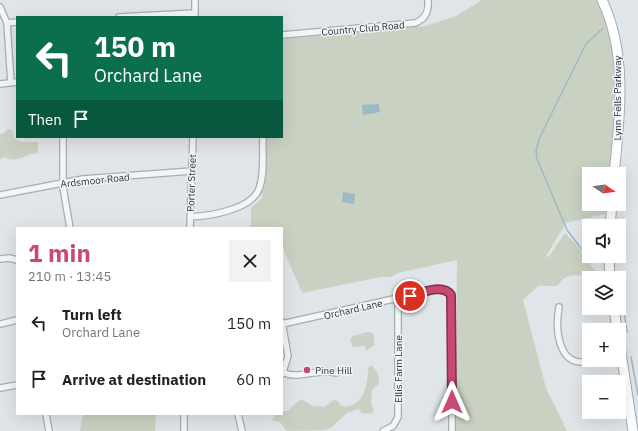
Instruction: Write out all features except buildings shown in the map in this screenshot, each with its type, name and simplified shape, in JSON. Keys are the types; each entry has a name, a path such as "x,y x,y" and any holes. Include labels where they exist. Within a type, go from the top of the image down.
{"main road":[{"name":"Lynn Fells Parkway","path":"602,0 613,28 618,55 619,101 614,167"},
{"path":"623,367 633,431"}],"street":[{"path":"157,16 195,15 195,0"},
{"name":"Country Club Road","path":"283,35 414,23 426,15 428,0"},
{"path":"0,7 7,23 14,82 0,84"},
{"path":"7,23 16,22"},
{"path":"63,138 62,183 70,227"},
{"name":"Porter Street","path":"190,227 192,138"},
{"path":"190,217 225,212 254,197 260,183 263,138"},
{"name":"Ardsmoor Road","path":"0,195 87,179 192,172"},
{"path":"0,259 9,258 16,260"},
{"name":"Orchard Lane","path":"283,323 398,299 438,289 447,291 452,299 452,431"},
{"name":"Ellis Farm Lane","path":"383,431 393,426 398,417 398,299"},
{"path":"559,306 556,327 564,352 570,359 578,362 582,361"},
{"path":"0,324 16,320"},
{"path":"283,328 288,356 283,373 293,375 322,371 336,374"},
{"path":"0,388 16,385"},
{"path":"46,415 48,431"},
{"path":"184,415 184,431"},
{"path":"238,415 242,431"}],"green space":[{"path":"482,0 596,0 605,20 614,63 615,85 610,167 582,167 582,211 606,211 605,214 566,223 545,258 550,255 564,234 566,234 582,252 582,263 589,263 595,271 582,271 582,276 571,275 562,280 557,286 538,286 523,300 546,388 567,431 456,431 457,260 398,273 391,277 381,277 302,293 283,248 283,227 251,227 251,208 262,198 265,138 283,138 283,39 425,26 456,16"},
{"path":"8,129 12,130 15,139 22,142 38,142 38,153 30,154 17,159 5,157 0,159 0,134 3,134"},
{"path":"371,332 374,336 374,345 366,351 365,346 353,347 350,340 353,336"},
{"path":"371,365 379,378 377,386 372,390 371,403 374,410 372,414 362,413 358,409 347,413 332,427 325,430 287,431 280,422 272,420 274,415 283,415 283,411 288,411 302,399 312,406 324,407 334,400 338,401 341,406 354,404 363,395 367,382 368,368"},
{"path":"84,415 156,415 155,431 80,431 82,418"}],"water":[{"path":"379,104 380,112 363,115 362,105"},
{"path":"343,192 355,194 354,204 342,202"}],"waterway":[{"path":"582,249 567,230 537,159 536,151 539,139 586,44 603,28"},
{"path":"625,315 627,332"},
{"path":"631,357 638,395"}],"place":[{"name":"Pine Hill","path":"307,370"}],"route":[{"path":"410,296 442,289 451,295 452,402"}]}
